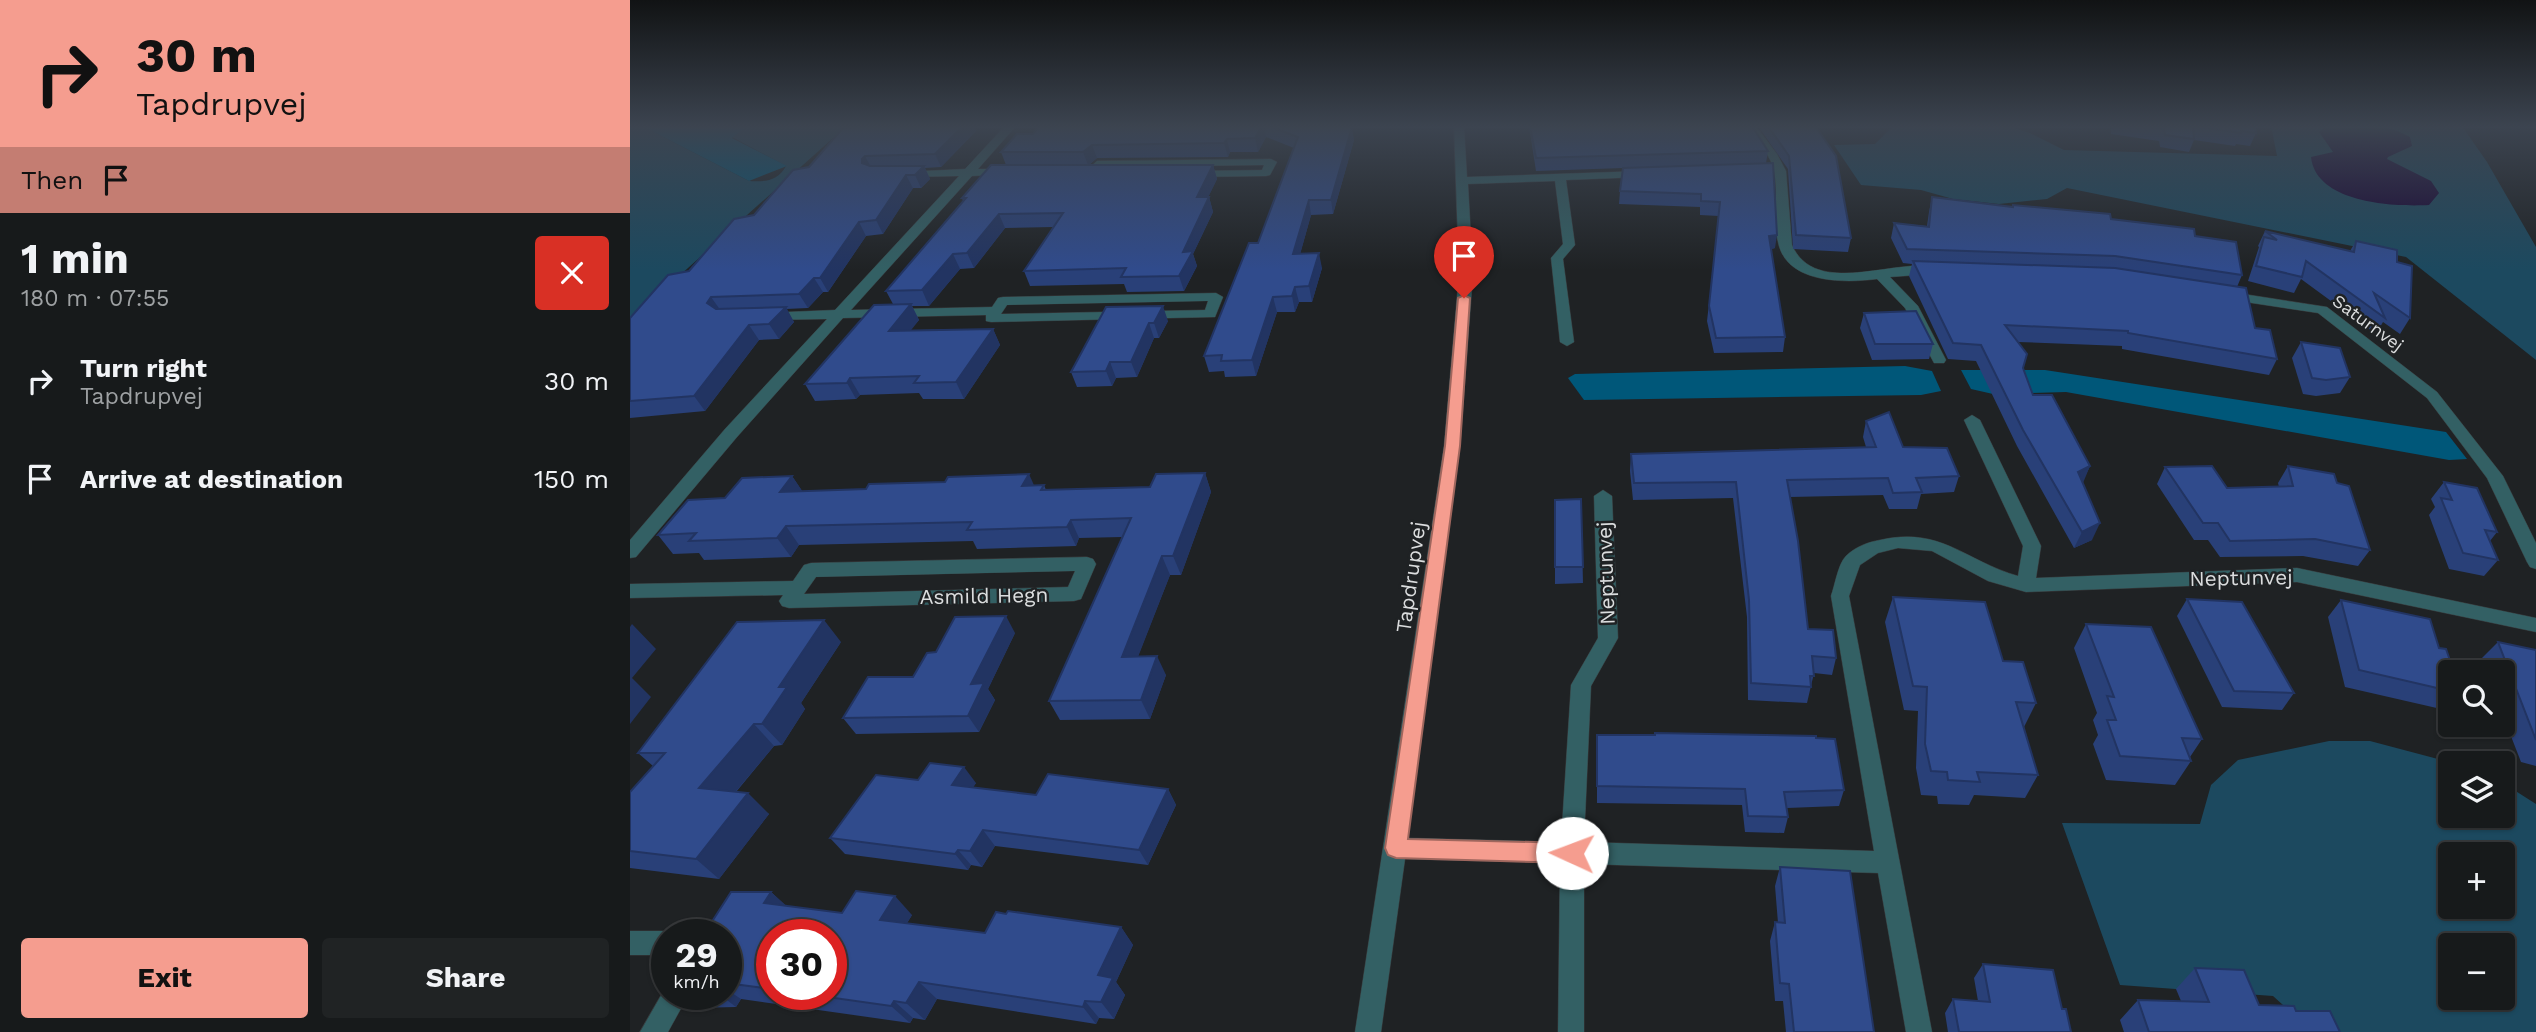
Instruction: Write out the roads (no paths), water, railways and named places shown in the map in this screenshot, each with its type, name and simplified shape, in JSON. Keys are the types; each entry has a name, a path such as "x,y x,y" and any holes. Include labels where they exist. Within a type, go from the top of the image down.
{"street":[{"path":"630,552 731,433 966,174"},
{"path":"1090,174 1089,176 1198,174"},
{"name":"Tapdrupvej","path":"1368,1032 1452,446 1466,274 1462,174"},
{"path":"1462,181 1628,174"},
{"path":"1774,174 1785,253 1798,267 1819,275 1850,278 1910,269 1950,270"},
{"path":"1560,177 1569,246 1557,258 1567,342"},
{"path":"1879,273 1912,306 1939,359"},
{"name":"Saturnvej","path":"2205,292 2322,310 2432,395 2495,476 2536,562"},
{"path":"1216,297 1210,314 991,318 996,311 1003,301 1216,297"},
{"path":"752,316 996,311"},
{"path":"1972,421 2032,546 2026,585"},
{"name":"Neptunvej","path":"1571,1032 1572,853 1581,685 1608,638 1603,496"},
{"name":"Neptunvej","path":"1919,1032 1840,596 1852,561 1872,548 1898,542 1934,545 1995,576 2026,585 2297,575 2536,625"},
{"name":"Asmild Hegn","path":"1087,564 1074,594 789,601 798,588 811,570 1087,564"},
{"path":"630,592 798,588"},
{"path":"1396,848 1890,862"},
{"path":"630,943 651,943"},
{"path":"653,1032 666,1010"}]}
